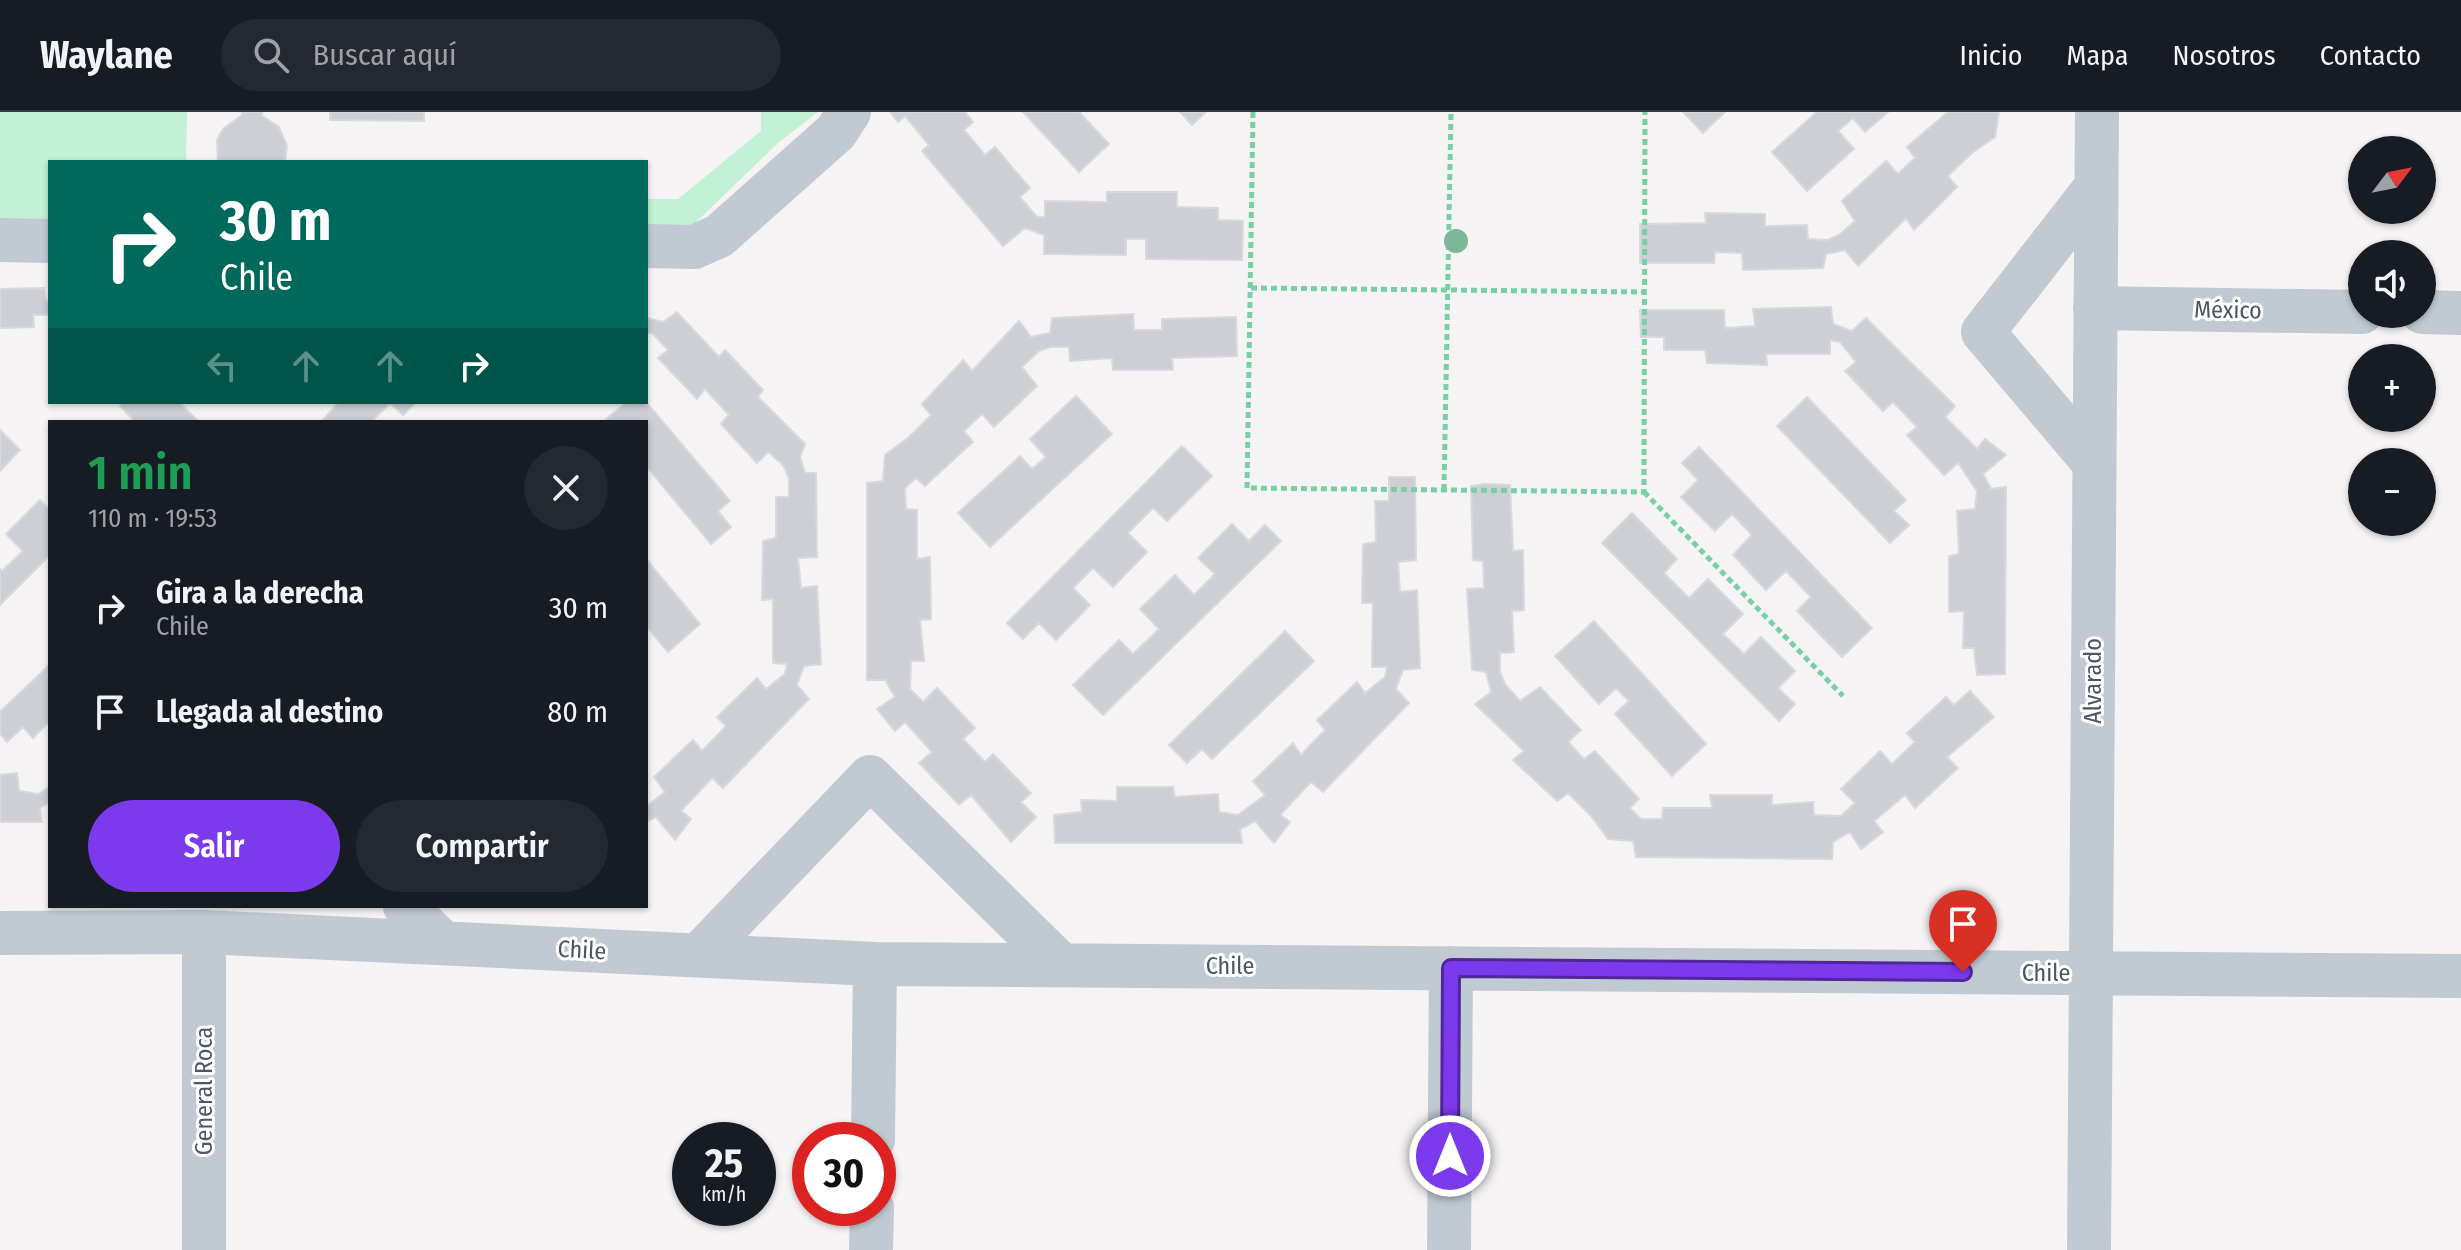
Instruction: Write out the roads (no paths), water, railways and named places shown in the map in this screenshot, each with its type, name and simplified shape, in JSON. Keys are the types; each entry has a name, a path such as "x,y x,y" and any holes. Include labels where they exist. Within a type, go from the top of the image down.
{"street":[{"path":"648,246 694,247 719,236 836,132 849,112"},
{"name":"Alvarado","path":"2089,1250 2097,112"},
{"path":"2094,463 1983,332 2096,187"},
{"path":"0,240 48,241"},
{"name":"México","path":"2095,308 2348,312"},
{"path":"2436,312 2461,313"},
{"path":"699,955 870,777 1061,965"},
{"path":"407,908 443,943"},
{"name":"Chile","path":"0,933 120,919 204,932 875,964 2461,976"},
{"name":"General Roca","path":"204,932 204,1250"},
{"path":"873,1122 875,964"},
{"path":"1449,1250 1451,968"},
{"path":"871,1250 872,1226"}]}
